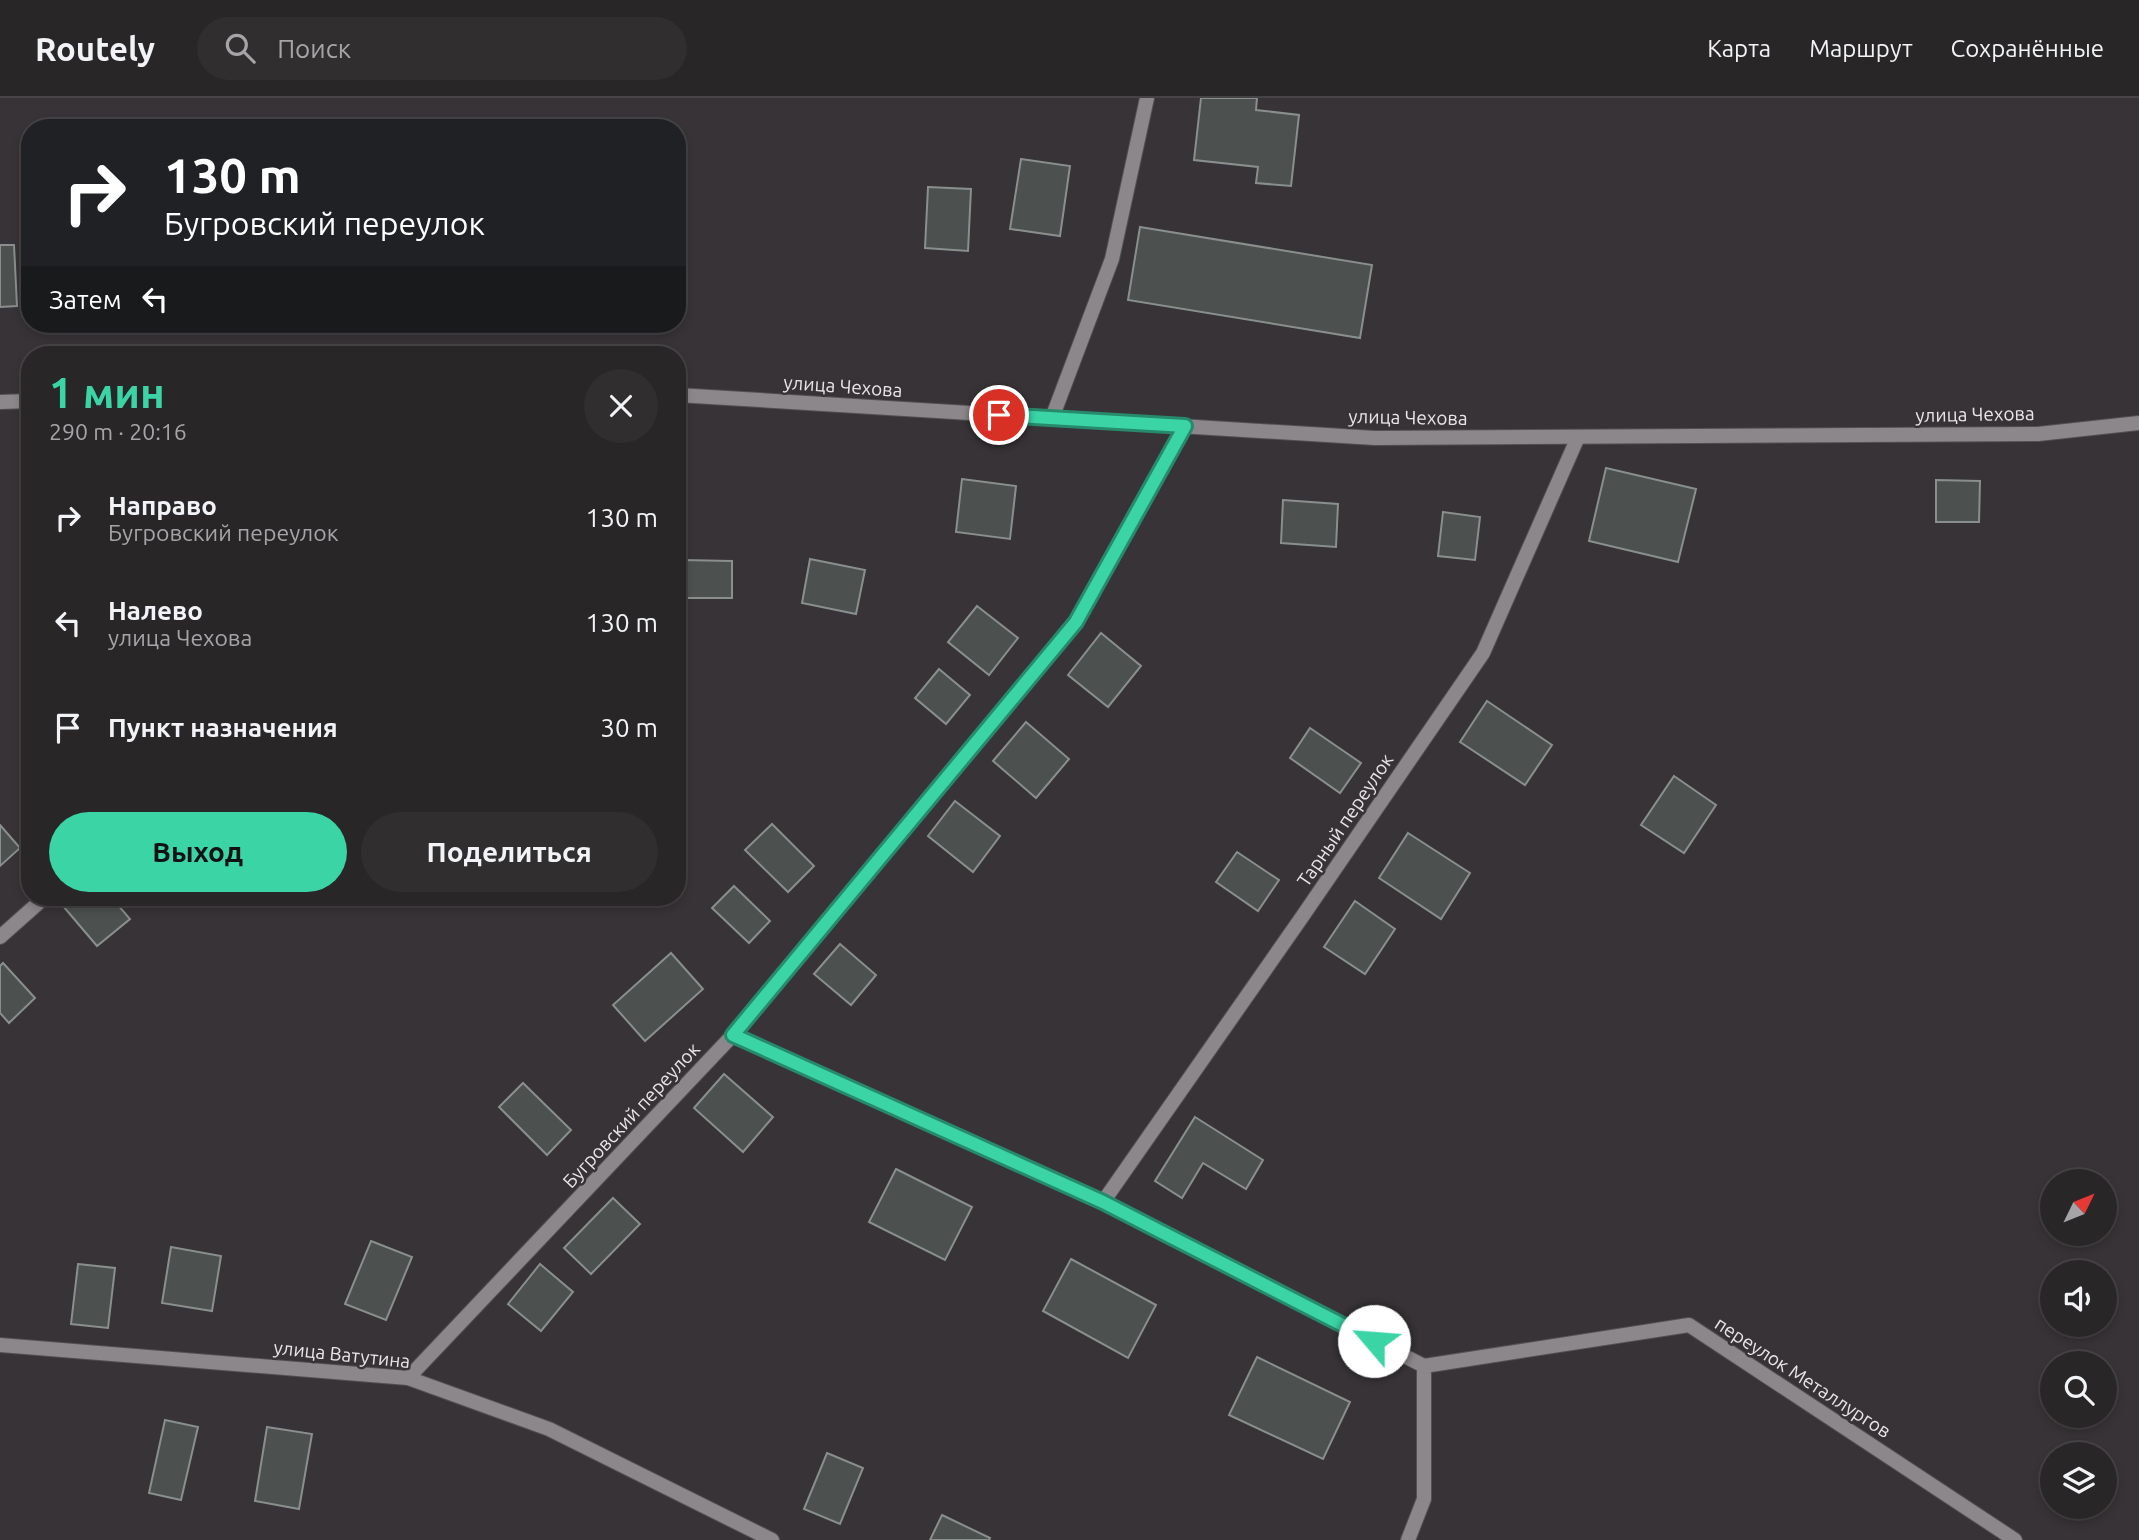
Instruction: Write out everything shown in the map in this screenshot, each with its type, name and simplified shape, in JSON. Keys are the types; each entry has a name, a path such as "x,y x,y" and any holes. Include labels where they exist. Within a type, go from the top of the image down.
{"street":[{"path":"1052,418 1112,259 1147,98"},
{"name":"улица Чехова","path":"686,396 1375,438 2038,433 2139,423"},
{"path":"0,402 21,401"},
{"name":"Бугровский переулок","path":"408,1378 733,1035 1076,622 1185,426"},
{"name":"Тарный переулок","path":"1103,1202 1483,653 1578,437"},
{"path":"0,937 35,906"},
{"path":"733,1035 1103,1202 1424,1366 1424,1499 1408,1540"},
{"name":"переулок Металлургов","path":"1424,1366 1689,1325 2015,1540"},
{"name":"улица Ватутина","path":"0,1345 408,1378 549,1429 772,1540"}],"building":[{"path":"1201,98 1257,98 1256,110 1299,115 1291,186 1256,183 1258,167 1194,160"},
{"path":"1021,159 1070,166 1060,236 1010,229"},
{"path":"928,187 971,189 968,251 925,248"},
{"path":"1140,227 1372,265 1360,338 1128,300"},
{"path":"0,245 14,245 17,306 0,307"},
{"path":"1606,468 1696,489 1678,562 1589,541"},
{"path":"962,479 1016,486 1010,539 956,532"},
{"path":"1936,480 1980,481 1979,522 1936,522"},
{"path":"1283,500 1338,504 1336,547 1281,543"},
{"path":"1443,512 1480,517 1475,560 1438,556"},
{"path":"810,559 865,570 856,614 802,603"},
{"path":"686,560 732,561 732,598 686,598"},
{"path":"977,606 1018,638 989,675 948,642"},
{"path":"1101,633 1141,666 1108,707 1068,675"},
{"path":"939,669 970,695 946,724 915,698"},
{"path":"1487,701 1552,745 1525,785 1460,742"},
{"path":"1026,722 1069,759 1036,798 993,761"},
{"path":"1310,728 1361,763 1340,793 1290,758"},
{"path":"1674,776 1716,805 1684,853 1641,825"},
{"path":"955,801 1000,836 973,872 928,836"},
{"path":"772,824 814,866 788,892 745,850"},
{"path":"0,825 20,848 0,866"},
{"path":"1408,833 1470,873 1441,919 1379,878"},
{"path":"1237,852 1279,880 1258,911 1216,882"},
{"path":"734,886 770,921 749,943 712,908"},
{"path":"1355,901 1395,929 1365,974 1324,947"},
{"path":"63,906 119,906 130,919 97,946"},
{"path":"840,944 876,975 851,1005 814,974"},
{"path":"671,953 703,989 645,1041 613,1005"},
{"path":"3,963 35,998 9,1023 0,1013 0,966"},
{"path":"724,1074 773,1117 743,1152 694,1108"},
{"path":"523,1083 571,1130 547,1155 499,1107"},
{"path":"1195,1117 1263,1160 1246,1189 1203,1163 1182,1198 1155,1181"},
{"path":"896,1169 972,1207 945,1260 869,1222"},
{"path":"613,1198 640,1224 591,1274 564,1248"},
{"path":"371,1241 412,1257 386,1320 345,1304"},
{"path":"171,1247 221,1256 212,1311 162,1303"},
{"path":"1071,1259 1156,1305 1128,1358 1043,1311"},
{"path":"78,1264 115,1268 108,1328 71,1324"},
{"path":"540,1264 573,1292 541,1331 508,1304"},
{"path":"1257,1357 1350,1402 1323,1459 1229,1415"},
{"path":"165,1420 198,1427 181,1500 149,1493"},
{"path":"267,1427 312,1434 299,1509 255,1501"},
{"path":"827,1453 863,1468 840,1524 804,1509"},
{"path":"942,1515 990,1538 989,1540 930,1540"}],"route":[{"path":"999,415 1185,426 1076,622 733,1035 1103,1202 1374,1341"}]}
